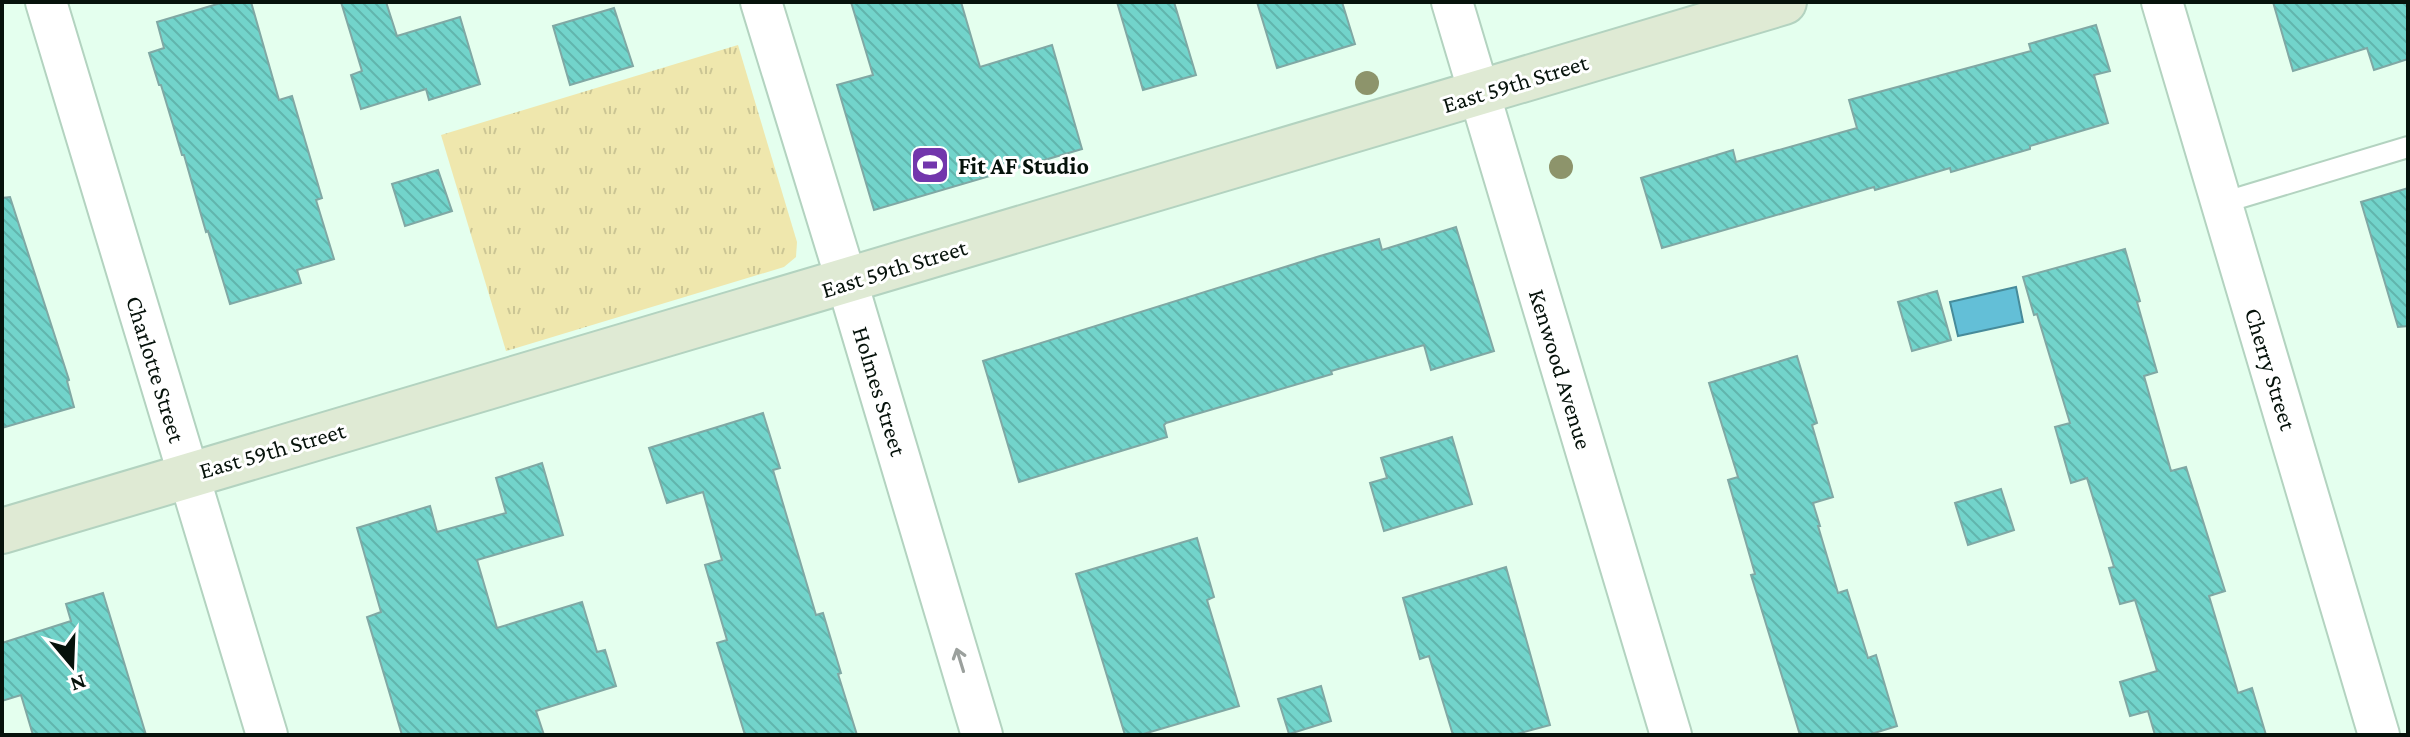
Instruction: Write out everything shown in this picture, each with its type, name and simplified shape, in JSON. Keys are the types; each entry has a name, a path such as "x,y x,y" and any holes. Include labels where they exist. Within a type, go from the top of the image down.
{"street":[{"name":"Charlotte Street","path":"46,2 267,735"},
{"name":"Holmes Street","path":"761,2 982,735"},
{"name":"Kenwood Avenue","path":"1452,2 1671,735"},
{"name":"East 59th Street","path":"2,531 1784,2"},
{"name":"Cherry Street","path":"2162,2 2379,735"}],"lane":[{"path":"2222,203 2408,147"}],"green space":[{"path":"738,45 797,242 796,257 784,267 506,351 441,135"}],"water":[{"path":"2016,287 2023,322 1958,336 1950,302"}],"building":[{"path":"224,2 251,2 279,100 292,96 322,198 316,200 334,259 297,270 301,283 230,304 149,53 164,48 157,22"},
{"path":"341,2 386,2 397,36 460,17 480,84 429,100 426,89 361,109 351,75 362,71"},
{"path":"851,2 961,2 980,67 1052,45 1082,149 874,210 837,85 873,75"},
{"path":"1117,2 1174,2 1196,75 1143,90"},
{"path":"1257,2 1342,2 1355,44 1277,68"},
{"path":"2273,2 2408,2 2408,59 2374,70 2367,48 2293,71"},
{"path":"614,8 633,66 570,85 553,26"},
{"path":"2096,25 2110,71 2094,75 2108,123 1951,172 1950,168 1875,190 1874,187 1662,248 1641,178 1733,150 1736,162 1857,128 1849,100 2031,51 2029,44"},
{"path":"438,170 452,211 405,226 392,184"},
{"path":"2408,188 2408,326 2398,327 2361,202"},
{"path":"10,197 69,380 74,407 2,428 2,198"},
{"path":"1456,227 1494,351 1431,370 1424,345 1166,423 1167,437 1019,482 983,361 1379,239 1382,250"},
{"path":"2125,249 2157,372 2144,376 2171,471 2186,467 2225,591 2209,596 2238,693 2252,688 2266,735 2155,735 2148,711 2130,716 2120,682 2157,671 2135,600 2120,604 2109,568 2114,567 2087,478 2071,483 2055,427 2070,423 2023,277"},
{"path":"1937,291 1951,340 1912,351 1898,302"},
{"path":"1797,356 1817,423 1812,425 1833,497 1813,503 1818,526 1838,593 1847,590 1868,658 1876,655 1897,726 1868,735 1800,735 1751,575 1755,574 1728,480 1738,477 1709,383"},
{"path":"763,413 780,468 773,470 816,615 823,613 857,735 745,735 717,643 727,640 705,565 722,560 703,492 667,503 649,448"},
{"path":"1452,437 1472,504 1384,531 1370,483 1387,478 1381,458"},
{"path":"542,463 563,535 477,560 497,628 582,602 597,652 605,650 616,686 536,711 544,735 402,735 367,617 381,612 357,528 430,506 437,532 506,513 496,478"},
{"path":"2001,489 2014,530 1968,545 1955,503"},
{"path":"1197,538 1214,597 1207,600 1239,706 1140,735 1125,735 1076,574"},
{"path":"1506,567 1550,725 1513,735 1453,735 1429,656 1420,659 1403,598"},
{"path":"103,593 146,735 33,735 21,695 2,701 2,643 71,621 66,604"},
{"path":"1321,686 1331,721 1289,734 1278,699"}],"place":[{"name":"Fit AF Studio","path":"930,165"}]}
